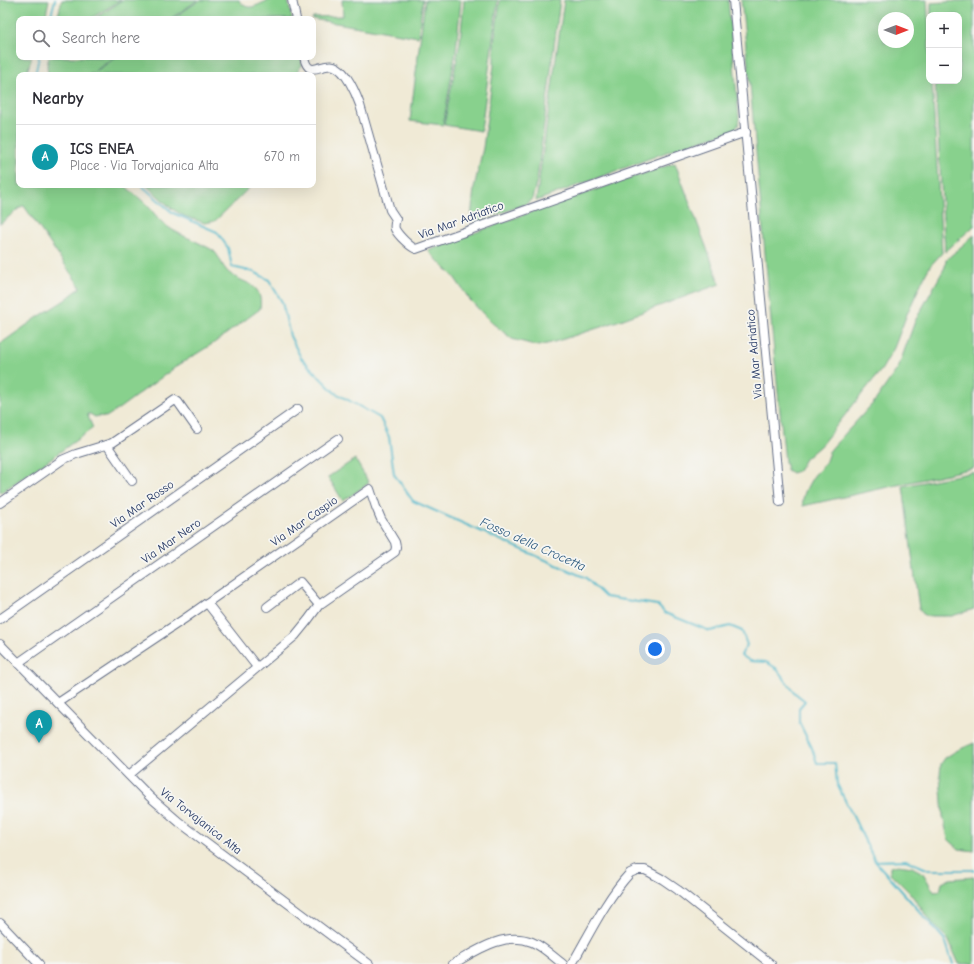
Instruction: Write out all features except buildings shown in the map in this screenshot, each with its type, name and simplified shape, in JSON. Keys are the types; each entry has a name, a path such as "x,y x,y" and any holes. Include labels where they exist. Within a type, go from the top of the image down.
{"street":[{"path":"292,0 295,16"},
{"name":"Via Mar Adriatico","path":"733,0 780,502"},
{"name":"Via Mar Adriatico","path":"305,60 306,65 312,69 330,66 338,68 352,87 360,105 388,203 396,219 394,228 411,247 416,249 746,132"},
{"path":"0,503 65,458 114,442 175,400 197,429"},
{"name":"Via Mar Rosso","path":"0,619 298,409"},
{"name":"Via Mar Nero","path":"18,663 338,439"},
{"path":"107,445 132,481"},
{"name":"Via Mar Caspio","path":"58,703 207,603 370,489 381,519 395,542 395,551 319,605"},
{"path":"129,775 295,636 319,605 300,582 267,607"},
{"path":"207,603 257,667"},
{"name":"Via Torvajanica Alta","path":"0,644 157,803 179,822 369,964"},
{"path":"572,964 612,895 630,873 640,870 652,873 674,888 771,964"},
{"path":"0,923 39,964"},
{"path":"453,964 491,944 503,940 515,939 533,942 563,964"}],"green space":[{"path":"0,0 49,0 46,16 16,16 16,60 31,60 27,72 16,72 16,188 128,188 144,202 167,227 214,251 227,271 255,288 260,300 260,309 214,343 177,366 106,417 95,417 87,414 93,428 0,493 0,344 65,300 80,288 24,206 0,224"},
{"path":"62,0 121,0 95,16 58,16"},
{"path":"123,0 198,0 174,16 99,16"},
{"path":"200,0 239,0 247,7 250,7 271,0 288,0 291,16 176,16"},
{"path":"342,0 423,0 418,37 316,20 316,17 343,16"},
{"path":"425,0 461,0 456,51 443,125 410,121"},
{"path":"464,0 498,0 481,131 444,125 460,42"},
{"path":"500,0 560,0 537,180 532,199 526,204 476,222 471,219 474,188 483,148 494,65 494,43"},
{"path":"564,0 728,0 739,118 738,126 732,131 683,146 536,201"},
{"path":"741,0 927,0 926,84 932,84 942,253 930,266 923,279 894,348 882,369 821,445 805,459 798,471 792,473 787,470 785,462"},
{"path":"974,0 974,226 945,252 935,84 962,84 962,12 931,12 931,3"},
{"path":"48,60 111,60 93,72 48,72"},
{"path":"112,60 301,60 302,65 297,72 94,72"},
{"path":"675,163 720,284 601,327 538,346 512,339 491,322 470,300 454,277 428,251 520,216"},
{"path":"149,188 249,188 215,221 205,223 184,216 171,208"},
{"path":"974,235 974,468 803,506 803,499 807,487 814,475 824,465 831,449 875,401 898,368 915,321 945,267 946,260"},
{"path":"355,459 369,483 343,501 328,477"},
{"path":"974,472 974,609 952,616 925,616 919,609 903,486"},
{"path":"974,743 974,851 959,849 948,839 943,816 940,775 941,764 945,758"},
{"path":"898,865 912,867 923,873 934,892 940,891 942,883 950,879 974,877 974,964 959,964 948,939 934,925 910,893 890,873 890,867"}],"waterway":[{"name":"Fosso della Crocetta","path":"51,16 55,0"},
{"name":"Fosso della Crocetta","path":"36,72 38,60"},
{"name":"Fosso della Crocetta","path":"144,188 173,213 217,232 228,248 232,267 254,272 269,280 282,302 290,336 301,358 334,392 380,418 389,437 394,474 413,501 586,578 605,597 657,605 665,613 710,631 730,626 742,631 747,645 741,655 750,661 766,662 776,668 795,693 805,701 799,708 799,722 812,748 817,763 835,763 837,784 875,861 945,940 953,964"},
{"path":"875,861 906,860 929,870 974,870"}],"place":[{"name":"ICS ENEA","path":"39,743"}]}
